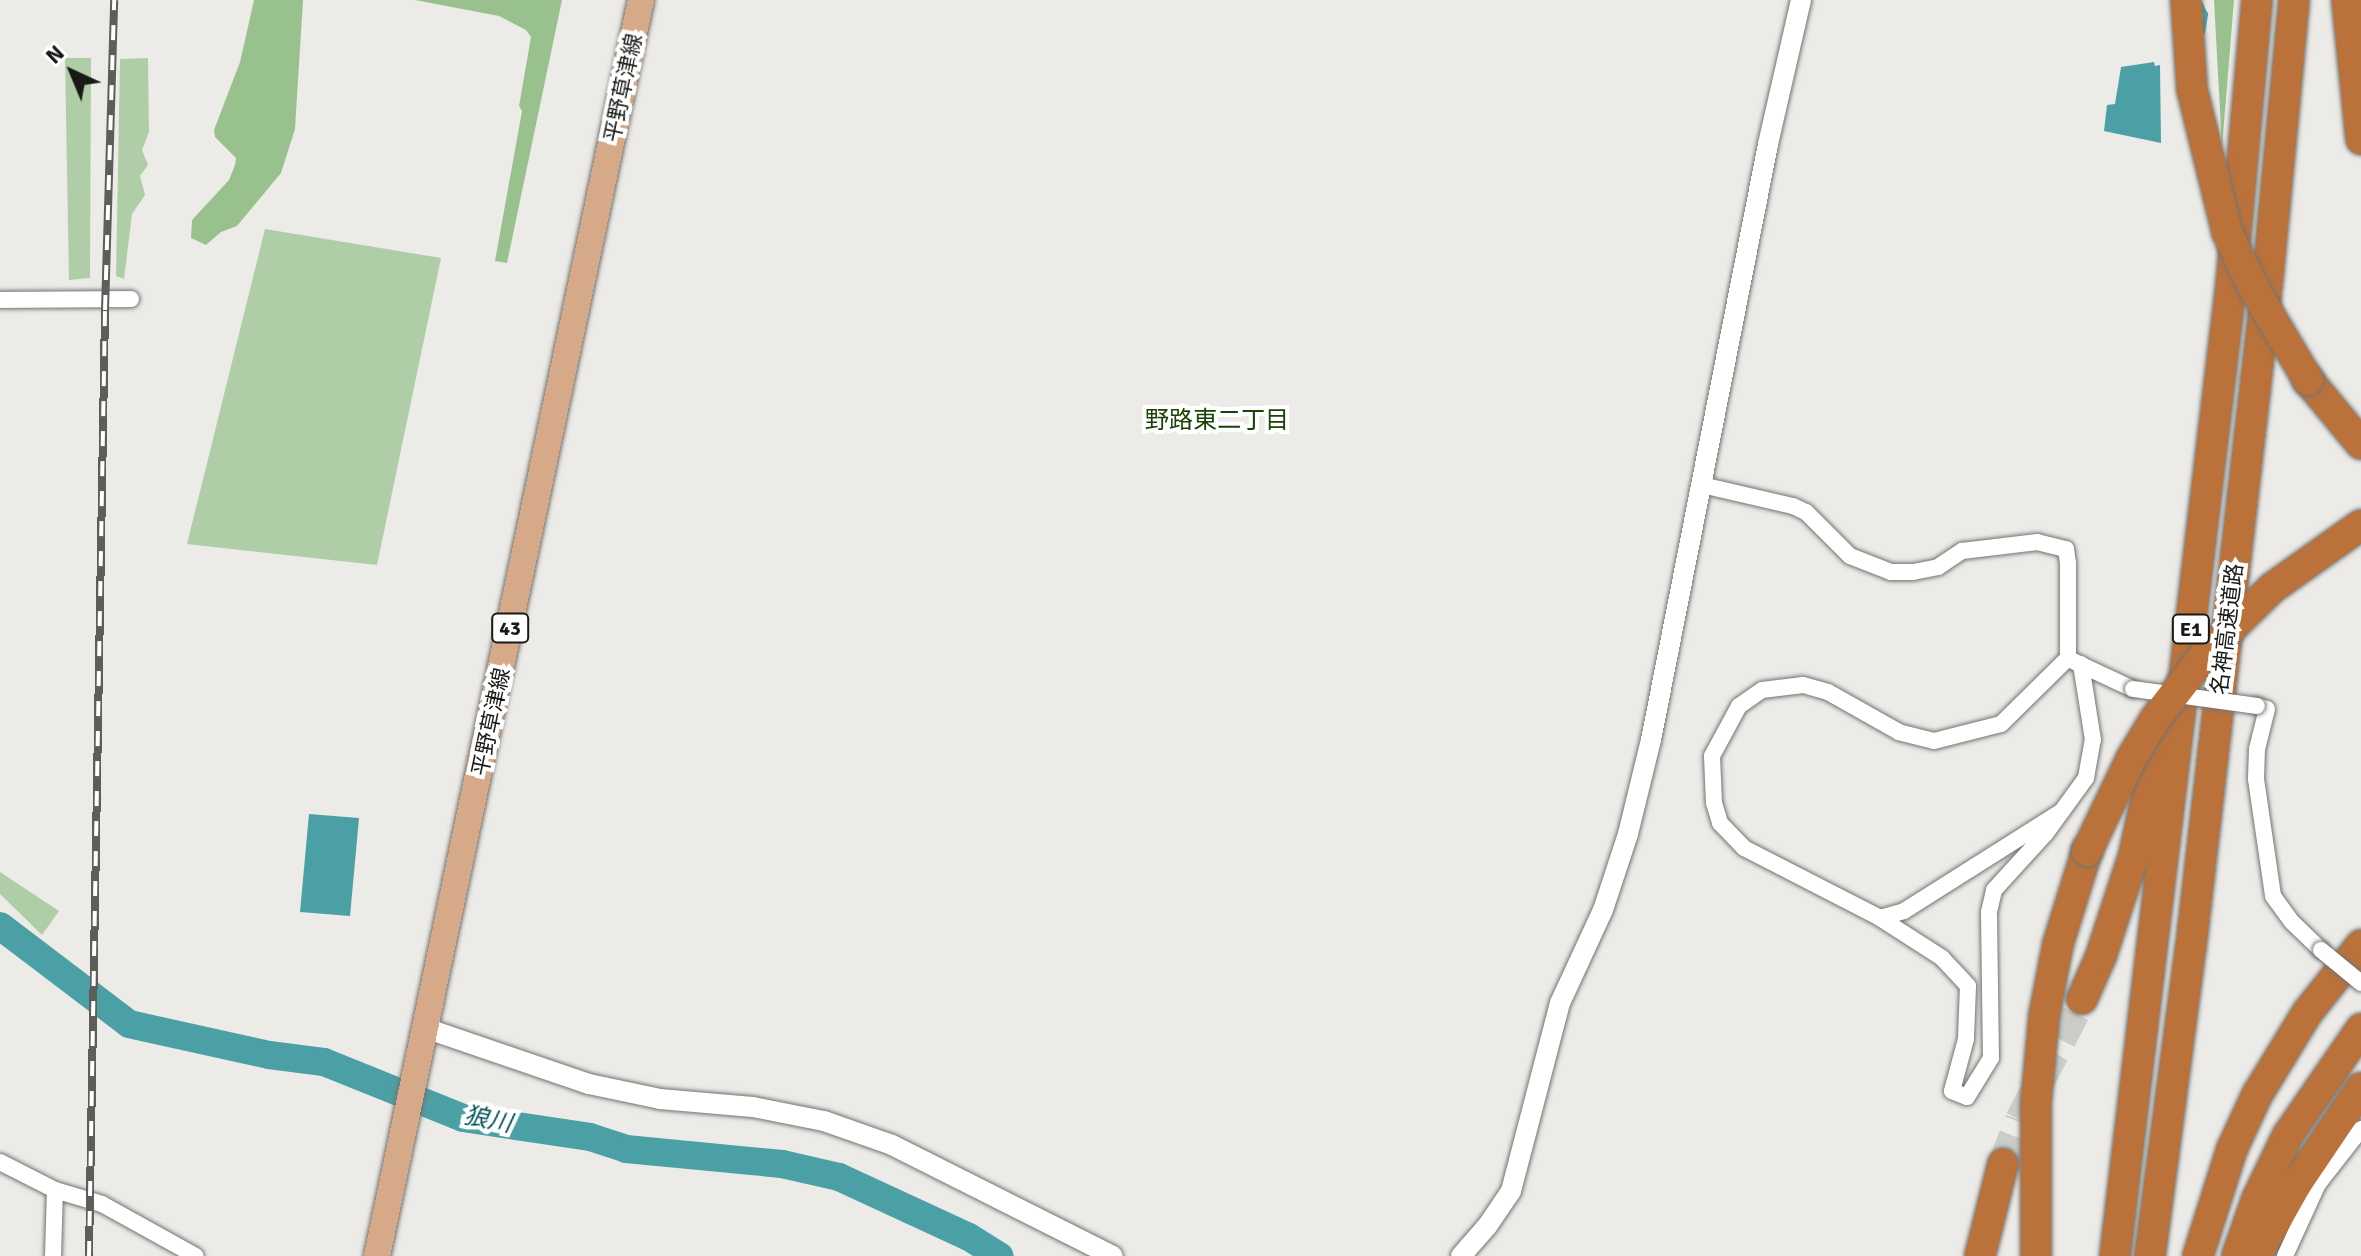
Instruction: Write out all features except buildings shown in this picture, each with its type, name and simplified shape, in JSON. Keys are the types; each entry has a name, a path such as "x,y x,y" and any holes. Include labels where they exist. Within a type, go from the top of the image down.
{"highway":[{"path":"2186,0 2192,89 2227,232 2253,287 2308,380 2361,444"},
{"name":"名神高速道路","path":"2115,1256 2231,286 2257,0"},
{"name":"名神高速道路","path":"2150,1256 2191,946 2250,432 2294,0"},
{"path":"2347,0 2361,139"},
{"path":"2082,999 2118,910 2150,787 2181,609 2217,344 2231,286"},
{"path":"2027,1256 2039,1059 2050,980 2087,851 2131,759 2155,719 2208,651 2272,588 2361,525"},
{"path":"2198,1256 2232,1149 2257,1095 2307,1013 2361,945"},
{"path":"2237,1256 2257,1199 2288,1135 2361,1029"},
{"path":"2256,1256 2297,1183 2361,1088"},
{"path":"2035,1145 2036,1256"},
{"path":"1980,1256 2003,1164"}],"main road":[{"name":"平野草津線","path":"377,1256 428,1029 641,0"}],"street":[{"path":"1461,1256 1488,1225 1511,1191 1560,1003 1603,910 1628,834 1651,740 1768,144 1801,0"},
{"path":"0,285 0,300 131,299"},
{"path":"1702,485 1793,506 1806,512 1850,556 1891,572 1938,567 1962,551 1983,547 2037,542 2066,549 2074,661 2093,740 2086,778 2062,811 1994,890 1989,912 1991,1058 1967,1097 1952,1091 1966,1039 1968,986 1942,958 1880,918 1744,848 1720,823 1714,803 1712,756 1739,706 1762,690 1803,685 1828,692 1899,732 1934,741 2001,724 2074,661"},
{"path":"2074,661 2133,689 2267,709 2257,749 2256,779 2273,896 2292,922 2361,983"},
{"path":"1880,918 1904,911 2062,811"},
{"path":"428,1029 589,1084 660,1099 753,1107 824,1121 892,1145 1113,1256"},
{"path":"2285,1256 2318,1184 2361,1129"},
{"path":"0,1162 55,1190 102,1204 196,1256"},
{"path":"53,1256 55,1190"}],"green space":[{"path":"254,0 303,0 295,129 281,173 237,226 221,232 206,245 191,238 192,220 229,180 235,165 236,158 215,137 214,130 240,62"},
{"path":"415,0 562,0 507,263 495,261 522,111 519,106 531,37 526,30 499,16"},
{"path":"2214,0 2234,0 2222,147"},
{"path":"65,58 91,58 90,278 69,280"},
{"path":"148,58 149,132 142,150 148,165 140,176 145,195 132,214 124,279 116,276 120,59"},
{"path":"265,229 441,258 377,565 187,544"},
{"path":"0,872 59,911 42,935 0,894"}],"water":[{"path":"2154,62 2155,66 2160,65 2161,143 2104,131 2107,105 2115,104 2121,67"},
{"path":"309,814 359,818 350,916 300,912"}],"waterway":[{"path":"2200,4 2205,14 2202,32"},
{"name":"狼川","path":"0,926 129,1024 269,1055 324,1062 463,1118 590,1137 626,1149 782,1164 839,1177 969,1237 1000,1256"}],"tunnel":[{"path":"2003,1164 2020,1120 2082,999"}],"railway":[{"path":"89,1256 105,310 114,0"}],"district":[{"name":"野路東二丁目","path":"1217,421"}]}
